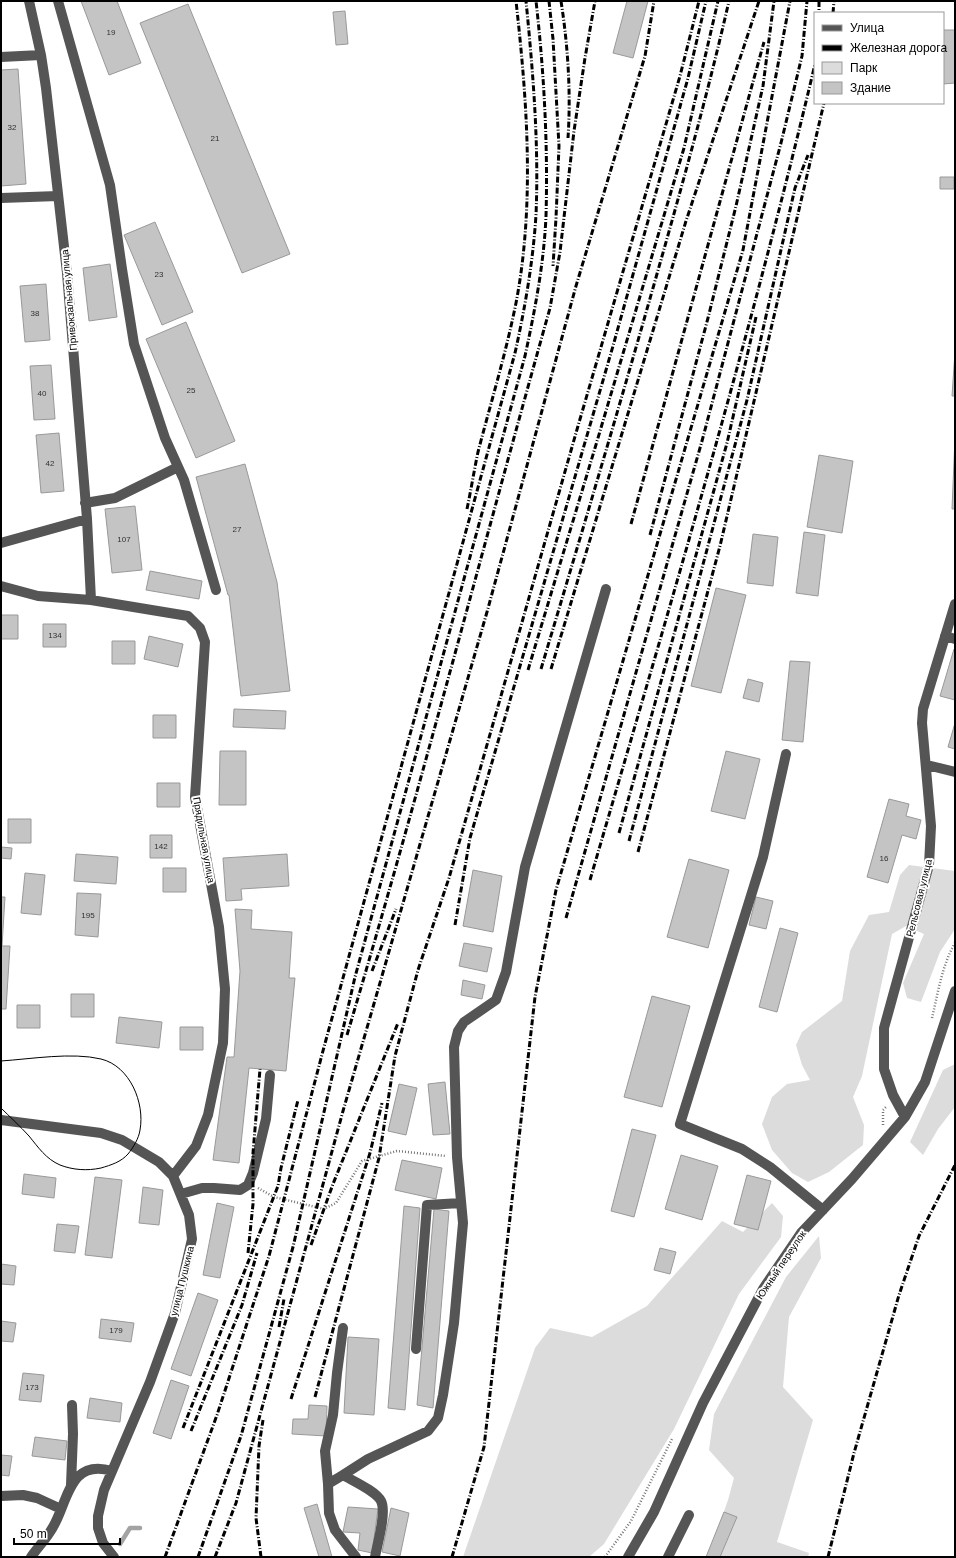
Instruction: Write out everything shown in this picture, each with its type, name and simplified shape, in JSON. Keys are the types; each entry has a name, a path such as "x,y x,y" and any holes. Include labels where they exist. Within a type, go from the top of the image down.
{"street":[{"name":"Привокзальная улица","path":"29,1 41,55 67,273 86,503 91,600"},
{"path":"58,1 110,185 134,344 165,438 184,480 216,590"},
{"path":"1,57 41,55"},
{"path":"1,198 58,196"},
{"path":"86,503 115,498 178,467"},
{"path":"1,543 87,519"},
{"name":"Прядильная улица","path":"1,586 38,596 91,600 188,616 200,628 205,642 195,796 219,927 225,989 223,1043 208,1115 196,1146 173,1176"},
{"path":"328,1484 368,1460 428,1431 438,1418 454,1323 463,1223 457,1157 454,1047 464,1022 496,1000 506,972 525,867 606,589"},
{"name":"Рельсовая улица","path":"905,1117 894,1095 884,1069 884,1028 929,865 932,826 922,723 923,710 950,638 955,604"},
{"path":"786,754 763,857 680,1124 742,1149 770,1167 823,1210"},
{"path":"927,765 955,772"},
{"name":"Южный переулок","path":"628,1557 654,1512 702,1403 763,1289 801,1233 852,1179 905,1117 925,1082 955,991"},
{"path":"182,1194 202,1188 240,1190 248,1185 253,1173 266,1120 270,1075"},
{"name":"улица Пушкина","path":"1,1120 101,1134 122,1140 159,1162 173,1176 182,1194 189,1215 192,1238 175,1313 150,1382 112,1471 98,1516 98,1528 103,1543 114,1557"},
{"path":"416,1350 427,1205 461,1203"},
{"path":"343,1328 333,1415 325,1451 329,1513 335,1530 356,1557"},
{"path":"31,1557 54,1527 71,1485 74,1434 72,1405"},
{"path":"71,1485 82,1473 96,1468 112,1471"},
{"path":"343,1475 374,1493 381,1501 383,1510 375,1557"},
{"path":"1,1496 23,1495 37,1498 61,1509"},
{"path":"668,1557 688,1515"}],"path":[{"path":"248,1185 274,1197 324,1209 336,1202 362,1161 397,1151 457,1157"}],"green space":[{"path":"909,865 955,871 955,929 940,952 921,1002 907,998 903,983 924,934 906,926 892,934 862,1076 853,1097 864,1125 863,1145 829,1172 808,1182 792,1173 772,1150 762,1124 772,1097 787,1084 810,1080 802,1065 796,1045 802,1032 842,1001 850,951 869,915 889,912 900,875"},
{"path":"955,1064 955,1107 938,1129 923,1155 910,1142 943,1070"},
{"path":"772,1203 783,1216 781,1237 739,1294 674,1429 604,1544 589,1557 463,1557 535,1348 550,1328 592,1337 647,1306 722,1221 743,1232"},
{"path":"819,1236 821,1258 789,1317 783,1387 813,1420 777,1542 809,1553 808,1557 708,1557 734,1478 709,1450 714,1414 786,1277"}],"building":[{"path":"81,1 117,1 141,63 109,75"},
{"path":"627,1 648,1 633,58 613,53"},
{"path":"188,4 290,254 242,273 140,23"},
{"path":"345,11 348,44 336,45 333,12"},
{"path":"944,30 955,30 955,83 944,84"},
{"path":"18,69 26,184 1,186 1,70"},
{"path":"940,177 954,177 954,189 940,189"},
{"path":"155,222 193,312 162,325 124,235"},
{"path":"110,264 117,317 89,321 83,268"},
{"path":"46,284 50,340 25,342 20,286"},
{"path":"186,322 235,441 196,458 146,339"},
{"path":"955,352 955,396 952,396"},
{"path":"51,365 55,419 34,420 30,366"},
{"path":"59,433 64,491 41,493 36,435"},
{"path":"955,438 955,509 952,509"},
{"path":"819,455 853,461 842,533 807,527"},
{"path":"245,464 277,582 290,691 241,696 229,595 196,477"},
{"path":"135,506 142,570 112,573 105,509"},
{"path":"804,532 825,535 818,596 796,593"},
{"path":"753,534 778,537 773,586 747,583"},
{"path":"150,571 202,581 199,599 146,590"},
{"path":"716,588 746,595 721,693 691,686"},
{"path":"1,615 18,615 18,639 1,639"},
{"path":"43,624 66,624 66,647 43,647"},
{"path":"149,636 183,644 178,667 144,659"},
{"path":"112,641 135,641 135,664 112,664"},
{"path":"954,649 955,650 955,700 940,696"},
{"path":"790,661 810,662 803,742 782,740"},
{"path":"748,679 763,683 759,702 743,698"},
{"path":"234,709 286,711 285,729 233,727"},
{"path":"153,715 176,715 176,738 153,738"},
{"path":"955,723 955,749 948,747"},
{"path":"220,751 246,751 246,805 219,805"},
{"path":"726,751 760,759 745,819 711,811"},
{"path":"157,783 180,783 180,807 157,807"},
{"path":"889,799 909,804 906,816 921,820 916,839 902,835 888,883 867,877"},
{"path":"8,819 31,819 31,843 8,843"},
{"path":"150,835 172,835 172,858 150,858"},
{"path":"1,847 12,848 11,859 1,858"},
{"path":"76,854 118,857 116,884 74,881"},
{"path":"287,854 289,886 241,889 242,900 226,901 223,858"},
{"path":"689,859 729,870 708,948 667,937"},
{"path":"163,868 186,868 186,892 163,892"},
{"path":"473,870 502,876 493,932 463,926"},
{"path":"25,873 45,875 41,915 21,913"},
{"path":"77,893 101,894 98,937 75,935"},
{"path":"1,897 5,897 2,946 10,946 6,1009 1,1009"},
{"path":"756,897 773,901 766,929 749,925"},
{"path":"235,909 252,910 251,929 292,932 289,978 295,978 286,1071 249,1068 239,1163 213,1160 227,1057 234,1057 240,971"},
{"path":"780,928 798,933 777,1012 759,1007"},
{"path":"464,943 492,948 487,972 459,966"},
{"path":"463,980 485,985 482,999 461,995"},
{"path":"71,994 94,994 94,1017 71,1017"},
{"path":"652,996 690,1006 662,1107 624,1097"},
{"path":"17,1005 40,1005 40,1028 17,1028"},
{"path":"119,1017 162,1022 159,1048 116,1043"},
{"path":"180,1027 203,1027 203,1050 180,1050"},
{"path":"445,1082 450,1134 433,1135 428,1084"},
{"path":"399,1084 417,1088 406,1135 388,1131"},
{"path":"632,1129 656,1135 634,1217 611,1211"},
{"path":"681,1155 718,1166 702,1220 665,1209"},
{"path":"402,1160 442,1168 436,1199 395,1190"},
{"path":"24,1174 56,1178 54,1198 22,1194"},
{"path":"747,1175 771,1181 758,1230 734,1224"},
{"path":"95,1177 122,1180 112,1258 85,1255"},
{"path":"143,1187 163,1190 159,1225 139,1223"},
{"path":"217,1203 234,1207 220,1278 203,1275"},
{"path":"404,1206 420,1208 405,1410 388,1408"},
{"path":"434,1209 449,1211 433,1408 417,1405"},
{"path":"57,1224 79,1226 75,1253 54,1251"},
{"path":"660,1248 676,1252 670,1274 654,1270"},
{"path":"1,1264 16,1266 14,1285 1,1284"},
{"path":"198,1293 218,1300 191,1376 171,1369"},
{"path":"101,1319 134,1323 131,1342 99,1338"},
{"path":"1,1321 16,1323 13,1342 1,1341"},
{"path":"348,1337 379,1339 374,1415 344,1413"},
{"path":"23,1373 44,1375 41,1402 19,1400"},
{"path":"171,1380 189,1386 171,1439 153,1433"},
{"path":"90,1398 122,1403 120,1422 87,1418"},
{"path":"309,1405 327,1406 326,1436 292,1434 293,1419 308,1419"},
{"path":"35,1437 67,1441 65,1460 32,1456"},
{"path":"1,1455 12,1456 9,1476 1,1475"},
{"path":"317,1504 332,1557 319,1557 304,1508"},
{"path":"348,1507 378,1509 372,1553 358,1550 360,1533 343,1532"},
{"path":"391,1508 409,1513 400,1556 382,1552"},
{"path":"724,1512 737,1517 720,1557 706,1557"}],"waterway":[{"path":"120,1544 130,1528 140,1528"}],"tram line":[{"path":"1,1061 77,1056 101,1059 111,1063 120,1069 127,1077 138,1098 141,1119 140,1130 132,1149 119,1161 96,1169 75,1169 60,1165 51,1159 1,1108"}],"railway":[{"path":"467,509 478,452 503,359 516,303 526,228 526,114 516,1"},
{"path":"165,1557 217,1415 269,1256 324,1047 515,353 533,250 537,188 535,108 526,1"},
{"path":"198,1557 241,1436 293,1247 355,977 525,356 538,286 546,216 545,108 536,1"},
{"path":"549,1 553,39 559,146 553,266"},
{"path":"561,1 568,70 568,138"},
{"path":"347,1035 425,763 550,308 560,252 574,131 595,1"},
{"path":"215,1557 236,1503 343,1111 487,612 576,286 645,56 654,1"},
{"path":"315,1397 379,1158 395,1056 418,970 449,878 680,76 699,1"},
{"path":"455,925 470,838 613,346 688,78 706,1"},
{"path":"528,670 684,148 718,1"},
{"path":"541,669 612,431 683,181 729,1"},
{"path":"551,669 686,221 759,1"},
{"path":"650,535 708,318 736,206 763,86 774,1"},
{"path":"452,1557 484,1447 535,997 556,890 743,250 790,1"},
{"path":"566,918 702,441 781,143 802,56 807,1"},
{"path":"819,1 819,12"},
{"path":"833,12 834,1"},
{"path":"631,524 764,42"},
{"path":"590,880 708,474 764,269 814,68"},
{"path":"638,852 720,546 824,104"},
{"path":"629,841 747,400 795,188 808,155"},
{"path":"619,833 727,443 756,317"},
{"path":"372,971 396,909"},
{"path":"311,1245 333,1184 398,1023"},
{"path":"248,1253 253,1204 253,1153 260,1069"},
{"path":"183,1428 278,1186 298,1100"},
{"path":"291,1399 370,1153 382,1103"},
{"path":"828,1557 854,1453 899,1295 919,1236 955,1165"},
{"path":"191,1431 242,1305 257,1253"},
{"path":"279,1327 284,1299"},
{"path":"261,1557 256,1518 259,1446 263,1420"}]}
